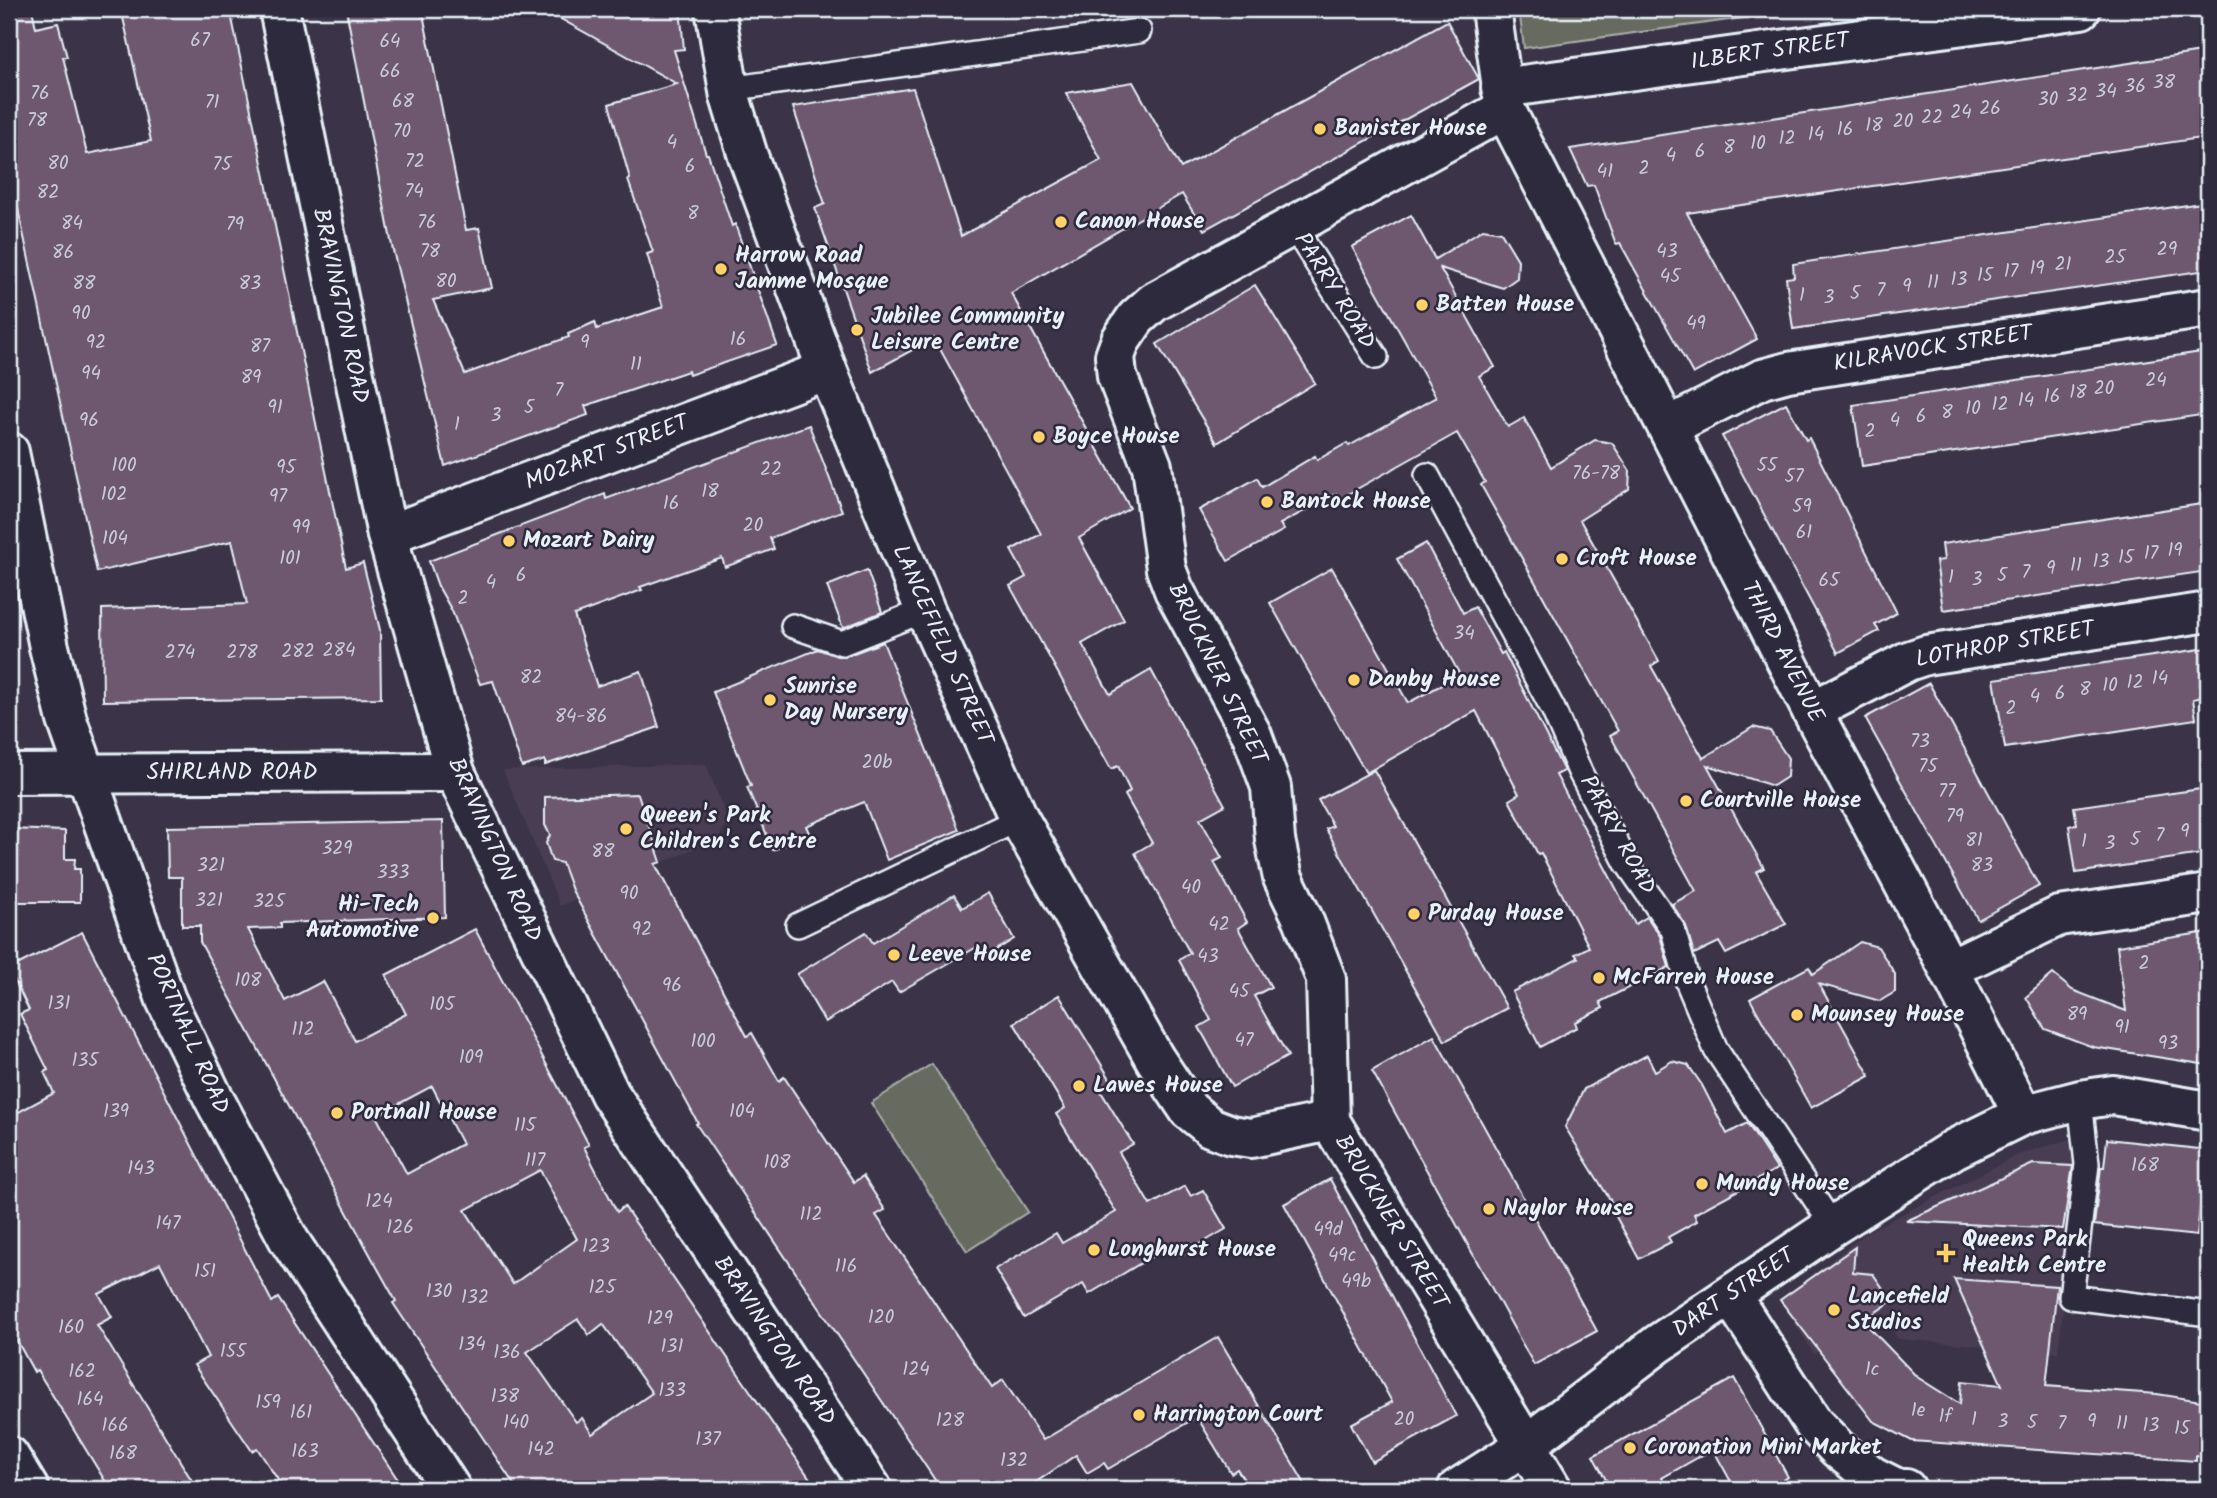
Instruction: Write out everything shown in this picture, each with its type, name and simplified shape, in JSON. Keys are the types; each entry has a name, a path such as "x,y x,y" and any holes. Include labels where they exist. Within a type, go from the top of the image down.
{"street":[{"name":"BRAVINGTON ROAD","path":"279,9 387,535 455,772 610,1094 872,1489"},
{"name":"LANCEFIELD STREET","path":"715,9 729,89 748,156 827,370 925,610 1019,819 1155,1059 1189,1110 1210,1127 1231,1135 1251,1138 1330,1121"},
{"name":"THIRD AVENUE","path":"1491,9 1503,98 1812,711 2023,1115"},
{"name":"ILBERT STREET","path":"1503,98 2081,9"},
{"name":"BRUCKNER STREET","path":"1503,98 1292,224 1154,302 1136,318 1121,340 1115,356 1117,376 1152,466 1166,569 1174,590 1252,735 1271,788 1275,840 1283,878 1303,919 1326,979 1330,1121 1552,1489"},
{"name":"KILRAVOCK STREET","path":"1668,427 1762,379 1788,372 2208,308"},
{"name":"MOZART STREET","path":"387,535 827,370"},
{"name":"PORTNALL ROAD","path":"9,452 49,647 67,720 166,1000 213,1097 289,1240 451,1489"},
{"name":"LOTHROP STREET","path":"1812,711 1908,660 1926,655 2208,612"},
{"name":"SHIRLAND ROAD","path":"9,774 455,772"},
{"path":"1949,969 2059,916 2208,894"},
{"path":"2023,1115 2080,1100 2113,1095 2208,1111"},
{"name":"DART STREET","path":"1457,1489 1526,1445 1658,1344 1833,1226 1954,1149 2023,1115"},
{"path":"1731,1296 1813,1423 1872,1476 1898,1489 1906,1489"},
{"path":"9,1456 29,1489"}],"lane":[{"path":"729,89 1139,31"},
{"name":"PARRY ROAD","path":"1292,224 1376,357"},
{"name":"PARRY ROAD","path":"1427,475 1553,709 1580,772 1626,862 1673,930 1688,983 1716,1050 1833,1226"},
{"path":"793,626 842,643 925,610"},
{"path":"798,925 1019,819"},
{"path":"2080,1100 2087,1164 2071,1297 2201,1313"}],"shaded area":[{"name":"Queen's Park Children's Centre","path":"706,764 728,821 719,838 560,906 503,770"},
{"path":"2084,1135 2058,1352 1898,1339 1882,1313 1814,1354 1780,1300 1869,1231 2020,1154"}],"green space":[{"path":"1519,9 1809,9 1524,48"},
{"path":"932,1064 1028,1212 967,1251 871,1103"}],"building":[{"path":"9,9 32,9 36,28 58,23 67,57 63,57 87,154 151,141 121,9 230,9 346,568 363,563 380,630 381,698 103,701 102,609 247,604 232,541 97,572 9,168"},
{"path":"346,9 422,9 466,230 479,228 492,288 433,300 465,374 569,337 568,334 595,322 597,329 663,307 647,254 653,252 628,180 630,179 609,104 677,84 543,9 680,9 684,49 674,50 706,154 732,226 735,224 777,345 689,375 688,371 585,406 588,415 445,466 392,246"},
{"path":"1447,21 1479,79 1204,230 1182,194 1011,293 1130,508 1079,538 1124,620 1082,644 1110,694 1151,670 1225,805 1200,819 1222,858 1214,862 1247,922 1238,928 1271,987 1254,996 1288,1056 1232,1087 1199,1027 1211,1020 1179,960 1190,953 1135,853 1152,843 1125,795 1130,791 1118,766 1111,769 1010,586 1026,577 1011,550 1041,534 934,338 872,372 815,208 825,204 793,107 913,88 961,236 1101,160 1066,93 1133,82 1181,168"},
{"path":"2208,51 2208,137 1687,213 1757,339 1693,374 1620,243 1616,244 1594,185 1587,186 1570,149"},
{"path":"2208,202 2208,270 1793,329 1786,278 1794,277 1793,264"},
{"path":"1411,215 1435,259 1483,229 1501,232 1518,260 1517,278 1503,288 1440,268 1495,367 1479,376 1508,427 1524,418 1551,467 1595,440 1612,443 1630,471 1629,489 1580,520 1659,661 1651,666 1703,758 1753,727 1770,731 1788,758 1787,777 1773,786 1707,765 1764,868 1756,872 1786,924 1726,954 1719,942 1694,954 1686,926 1672,904 1696,891 1610,735 1618,731 1481,485 1485,482 1457,433 1339,499 1336,494 1280,524 1284,530 1228,561 1199,510 1257,478 1262,487 1315,456 1317,460 1347,443 1349,446 1436,397 1352,247"},
{"path":"1255,285 1315,383 1217,443 1157,344"},
{"path":"2208,351 2208,414 1862,466 1853,405"},
{"path":"1786,403 1806,440 1809,438 1897,613 1875,625 1879,631 1838,653 1722,436"},
{"path":"809,425 842,511 770,538 774,549 725,567 722,558 640,587 642,590 574,615 597,686 641,671 659,727 545,765 545,760 522,767 493,681 480,684 429,561 605,494 606,499"},
{"path":"2208,503 2208,571 1943,610 1936,561 1944,560 1942,544"},
{"path":"1426,543 1463,613 1475,607 1501,654 1504,652 1564,771 1556,775 1635,924 1647,917 1660,936 1669,967 1600,1002 1603,1008 1575,1022 1577,1027 1540,1047 1512,992 1578,958 1575,954 1589,947 1541,853 1538,854 1509,800 1519,794 1476,711 1366,773 1270,603 1332,568 1408,703 1460,675 1397,559"},
{"path":"867,570 882,612 843,628 827,586"},
{"path":"883,642 959,830 887,860 864,802 806,826 810,835 773,850 747,787 751,786 713,692 818,649 837,656 846,656"},
{"path":"2208,648 2208,696 2193,699 2196,719 2005,748 1994,679"},
{"path":"1929,683 2039,886 1978,920 1865,718"},
{"name":"Purday House","path":"1374,770 1507,1008 1445,1041 1326,829 1333,826 1318,800"},
{"path":"2208,788 2208,853 2076,873 2069,826 2077,824 2074,807"},
{"path":"638,794 661,862 655,864 747,1036 752,1033 779,1081 784,1077 854,1182 863,1176 885,1210 876,1215 992,1388 1003,1380 1043,1440 1218,1337 1308,1489 1250,1489 1237,1469 1231,1473 1197,1417 1108,1469 1104,1463 1087,1473 1076,1455 1026,1489 941,1489 696,1124 698,1123 572,890 562,863 552,861 546,843 550,835 545,825 545,797"},
{"path":"443,821 445,917 280,923 280,928 248,929 285,1001 323,981 355,1041 406,1014 386,975 475,929 589,1145 584,1147 617,1212 624,1206 817,1489 517,1489 393,1303 396,1301 200,942 200,926 182,926 182,877 168,877 167,827","holes":["432,1086 462,1144 407,1174 376,1116","540,1170 577,1239 513,1284 465,1210","578,1319 589,1335 603,1324 652,1393 592,1434 582,1418 576,1422 527,1352"]},
{"path":"9,829 65,831 65,859 75,859 74,869 80,869 80,902 9,902"},
{"name":"Leeve House","path":"988,893 1014,939 982,959 975,948 899,992 892,982 825,1022 797,974 866,932 873,943 954,895 962,908"},
{"path":"82,932 272,1302 278,1298 404,1489 284,1489 257,1448 252,1451 194,1365 208,1357 160,1263 99,1294 112,1317 97,1325 197,1489 110,1489 37,1370 34,1372 9,1326 9,1117 54,1093 44,1072 48,1070 20,1014 29,1010 9,969"},
{"path":"2208,932 2208,1065 2093,1047 2045,1029 2026,997 2053,974 2072,990 2126,1011 2117,946"},
{"name":"Mounsey House","path":"1860,942 1878,947 1895,974 1895,992 1880,1001 1819,984 1870,1076 1811,1108 1750,999 1809,967 1813,974"},
{"path":"1059,995 1112,1082 1100,1090 1133,1144 1119,1152 1150,1205 1185,1186 1191,1196 1203,1190 1226,1229 1180,1256 1173,1244 1089,1294 1083,1284 1024,1318 995,1269 1056,1233 1062,1243 1116,1212 1056,1114 1065,1108 1014,1023"},
{"name":"Naylor House","path":"1434,1036 1597,1331 1534,1365 1372,1071"},
{"path":"1647,1055 1655,1071 1672,1061 1688,1065 1702,1085 1727,1134 1747,1123 1777,1169 1694,1214 1697,1221 1668,1237 1671,1242 1639,1259 1614,1213 1617,1211 1565,1127 1584,1089"},
{"path":"2107,1139 2208,1150 2208,1196 2201,1196 2197,1236 2094,1225"},
{"path":"2033,1164 2073,1166 2063,1229 1906,1221"},
{"path":"1330,1179 1456,1416 1372,1462 1351,1424 1392,1402 1284,1204"},
{"path":"1855,1247 1853,1272 1873,1274 1892,1301 1863,1321 1917,1377 1960,1404 1962,1381 2002,1385 1954,1279 2057,1286 2046,1386 2157,1394 2208,1402 2208,1458 2196,1456 2196,1461 1912,1441 1873,1421 1780,1300"},
{"path":"1734,1378 1788,1477 1766,1489 1735,1489 1713,1449 1662,1478 1668,1489 1611,1489 1593,1456"}],"place":[{"name":"Banister House","path":"1320,129"},
{"name":"Canon House","path":"1061,222"},
{"name":"Harrow Road Jamme Mosque","path":"721,269"},
{"name":"Batten House","path":"1422,305"},
{"name":"Jubilee Community Leisure Centre","path":"857,330"},
{"name":"Boyce House","path":"1039,437"},
{"name":"Bantock House","path":"1267,502"},
{"name":"Mozart Dairy","path":"509,541"},
{"name":"Croft House","path":"1562,559"},
{"name":"Danby House","path":"1354,680"},
{"name":"Sunrise Day Nursery","path":"770,700"},
{"name":"Courtville House","path":"1686,801"},
{"name":"Queen's Park Children's Centre","path":"626,829"},
{"name":"Purday House","path":"1414,914"},
{"name":"Hi-Tech Automotive","path":"433,918"},
{"name":"Leeve House","path":"894,955"},
{"name":"McFarren House","path":"1599,978"},
{"name":"Mounsey House","path":"1797,1015"},
{"name":"Lawes House","path":"1079,1086"},
{"name":"Portnall House","path":"337,1113"},
{"name":"Mundy House","path":"1702,1184"},
{"name":"Naylor House","path":"1489,1209"},
{"name":"Longhurst House","path":"1094,1250"},
{"name":"Queens Park Health Centre","path":"1946,1253"},
{"name":"Lancefield Studios","path":"1834,1310"},
{"name":"Harrington Court","path":"1139,1415"},
{"name":"Coronation Mini Market","path":"1630,1448"}]}
